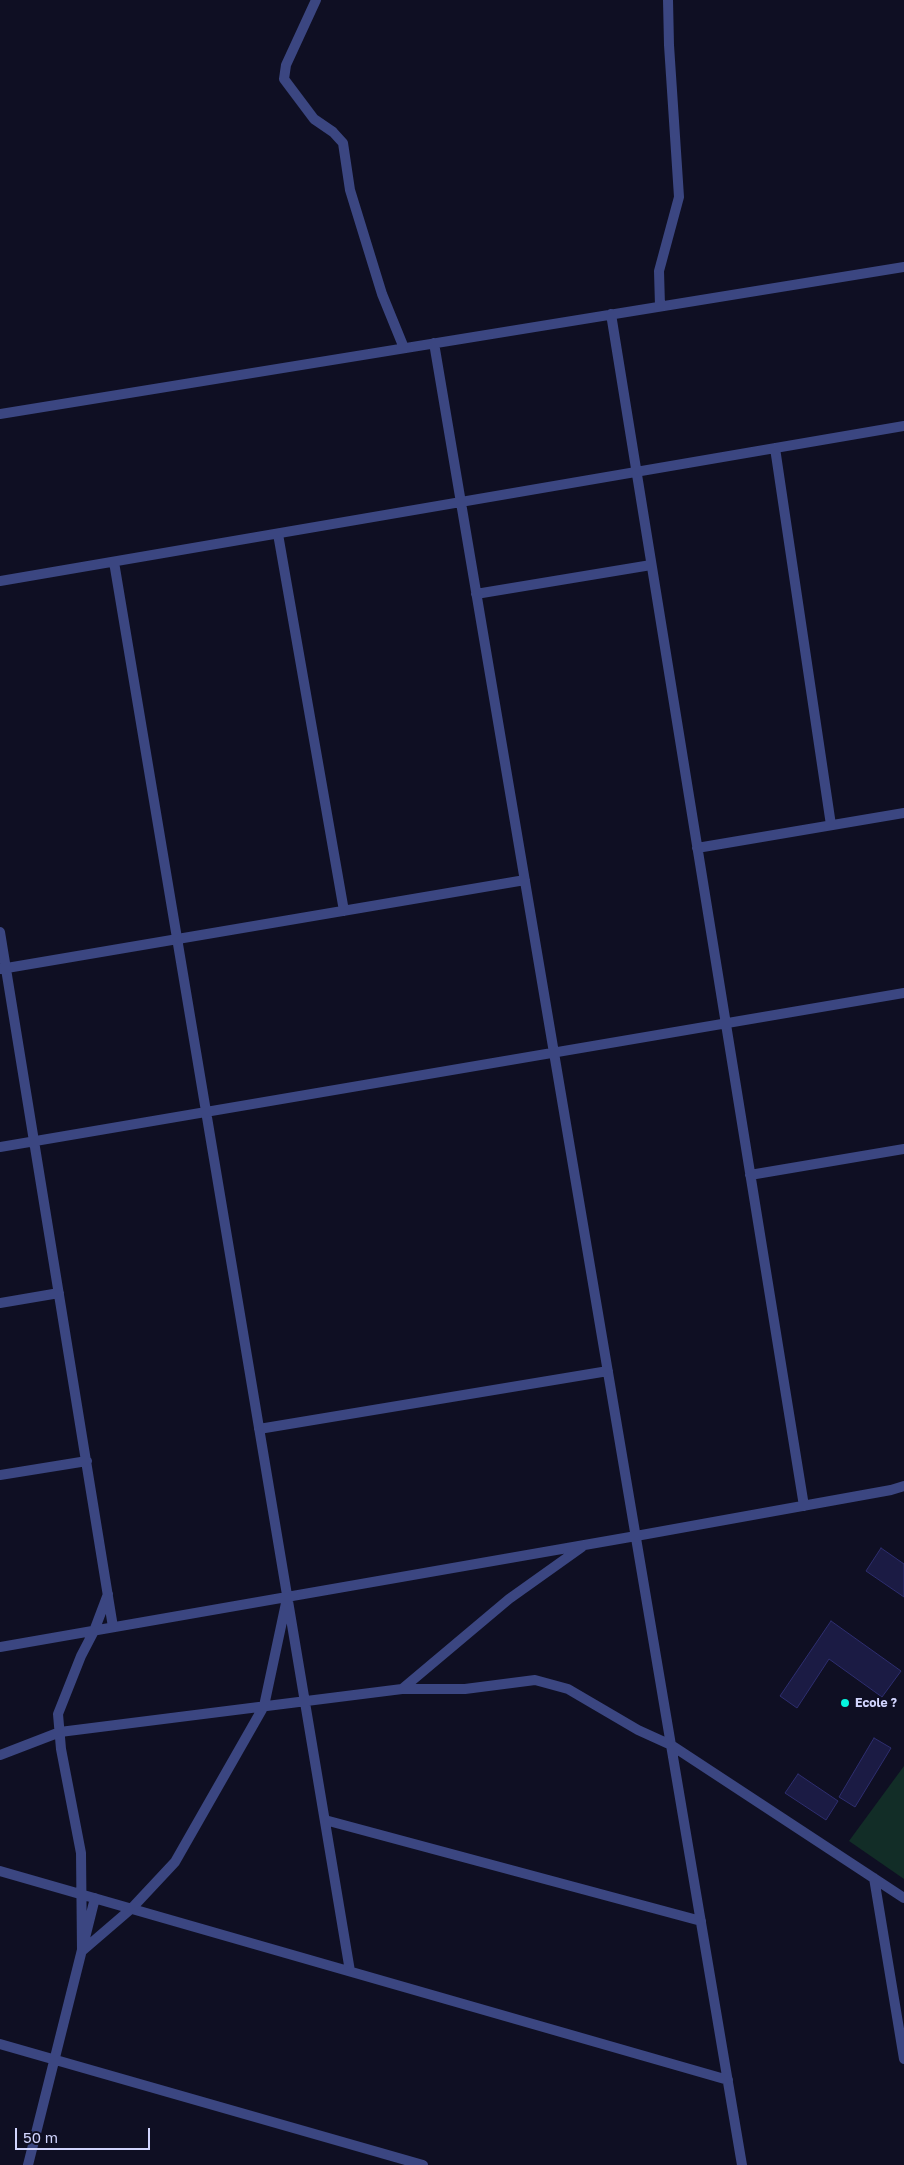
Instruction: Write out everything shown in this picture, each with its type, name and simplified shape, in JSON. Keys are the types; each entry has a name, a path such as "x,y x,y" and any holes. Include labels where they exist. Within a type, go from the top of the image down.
{"street":[{"path":"316,0 286,65 284,79 314,118 344,143 350,190 382,294 404,348"},
{"path":"660,306 659,271 679,197 668,0"},
{"path":"0,414 904,267"},
{"path":"610,314 804,1506"},
{"path":"434,343 742,2165"},
{"path":"0,581 904,426"},
{"path":"775,448 831,825"},
{"path":"278,534 344,910"},
{"path":"114,562 350,1971"},
{"path":"476,594 651,565"},
{"path":"697,848 904,813"},
{"path":"3,969 525,880"},
{"path":"0,932 3,969 34,1141 114,1627"},
{"path":"0,1147 904,993"},
{"path":"750,1175 904,1149"},
{"path":"0,1303 59,1293"},
{"path":"260,1429 608,1371"},
{"path":"0,1475 86,1461"},
{"path":"0,1647 636,1536 891,1490 904,1486"},
{"path":"402,1688 509,1599 585,1545"},
{"path":"82,1951 81,1852 58,1714 108,1594"},
{"path":"82,1951 132,1908 175,1862 264,1706 288,1597"},
{"path":"0,1755 60,1732 305,1702 402,1688 466,1689 535,1680 568,1689 638,1730 671,1745 904,1898"},
{"path":"325,1820 701,1921"},
{"path":"0,1871 728,2080"},
{"path":"874,1878 904,2059"},
{"path":"28,2165 95,1898"},
{"path":"0,2044 419,2164"}],"green space":[{"path":"904,1766 904,1879 849,1841"}],"building":[{"path":"881,1548 904,1564 904,1597 866,1571"},
{"path":"831,1621 901,1671 882,1697 829,1659 797,1708 780,1696"},
{"path":"874,1738 891,1748 855,1807 839,1797"},
{"path":"798,1774 838,1801 826,1820 785,1793"}],"place":[{"name":"Ecole ?","path":"845,1703"}]}
